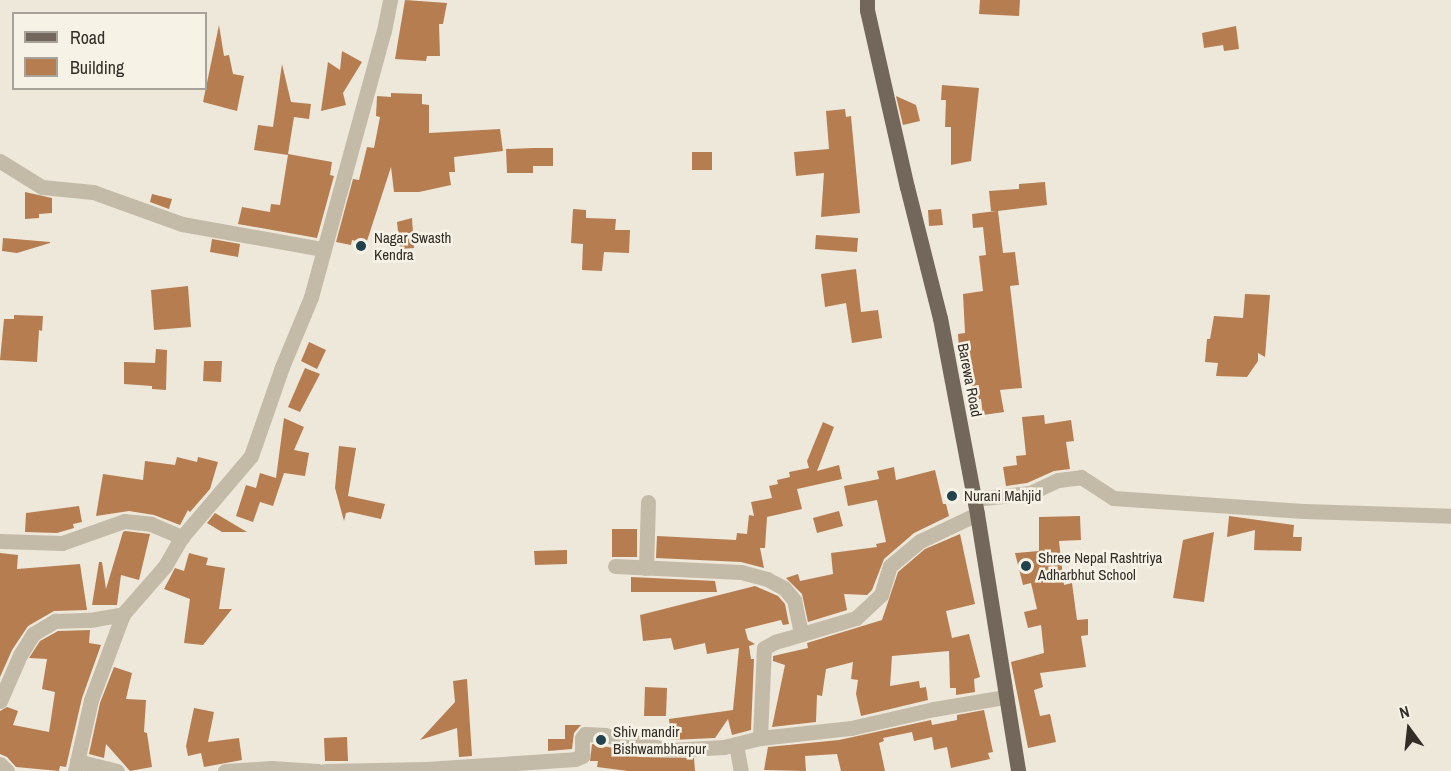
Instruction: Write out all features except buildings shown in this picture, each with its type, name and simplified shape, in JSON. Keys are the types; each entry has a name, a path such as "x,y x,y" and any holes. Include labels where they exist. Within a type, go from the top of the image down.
{"main road":[{"name":"Barewa Road","path":"867,0 867,10 907,187 940,318 975,507 1004,698 1018,771"}],"street":[{"path":"117,771 76,766 91,700 123,614 165,566 182,537 251,456 282,367 310,297 370,83 390,0"},
{"path":"0,160 42,187 93,192 182,224 323,249"},
{"path":"760,738 764,648 801,634 856,618 881,595 890,566 912,547 975,507 1030,493 1058,480 1081,477 1113,498 1304,511 1451,516"},
{"path":"646,568 648,502"},
{"path":"0,541 62,543 124,521 151,524 182,537"},
{"path":"615,566 741,572 767,579 784,588 794,600 801,634"},
{"path":"0,701 20,655 33,634 55,621 90,621 123,614"},
{"path":"325,771 426,769 574,759 582,756 582,738 585,734 605,735 669,750 736,744 760,738 851,728 934,709 1004,698"},
{"path":"736,744 741,771"},
{"path":"0,764 7,771"},
{"path":"225,771 271,768 318,771"}],"place":[{"name":"Nagar Swasth Kendra","path":"361,246"},
{"name":"Nurani Mahjid","path":"952,496"},
{"name":"Shree Nepal Rashtriya Adharbhut School","path":"1026,566"},
{"name":"Shiv mandir Bishwambharpur","path":"601,740"}]}
